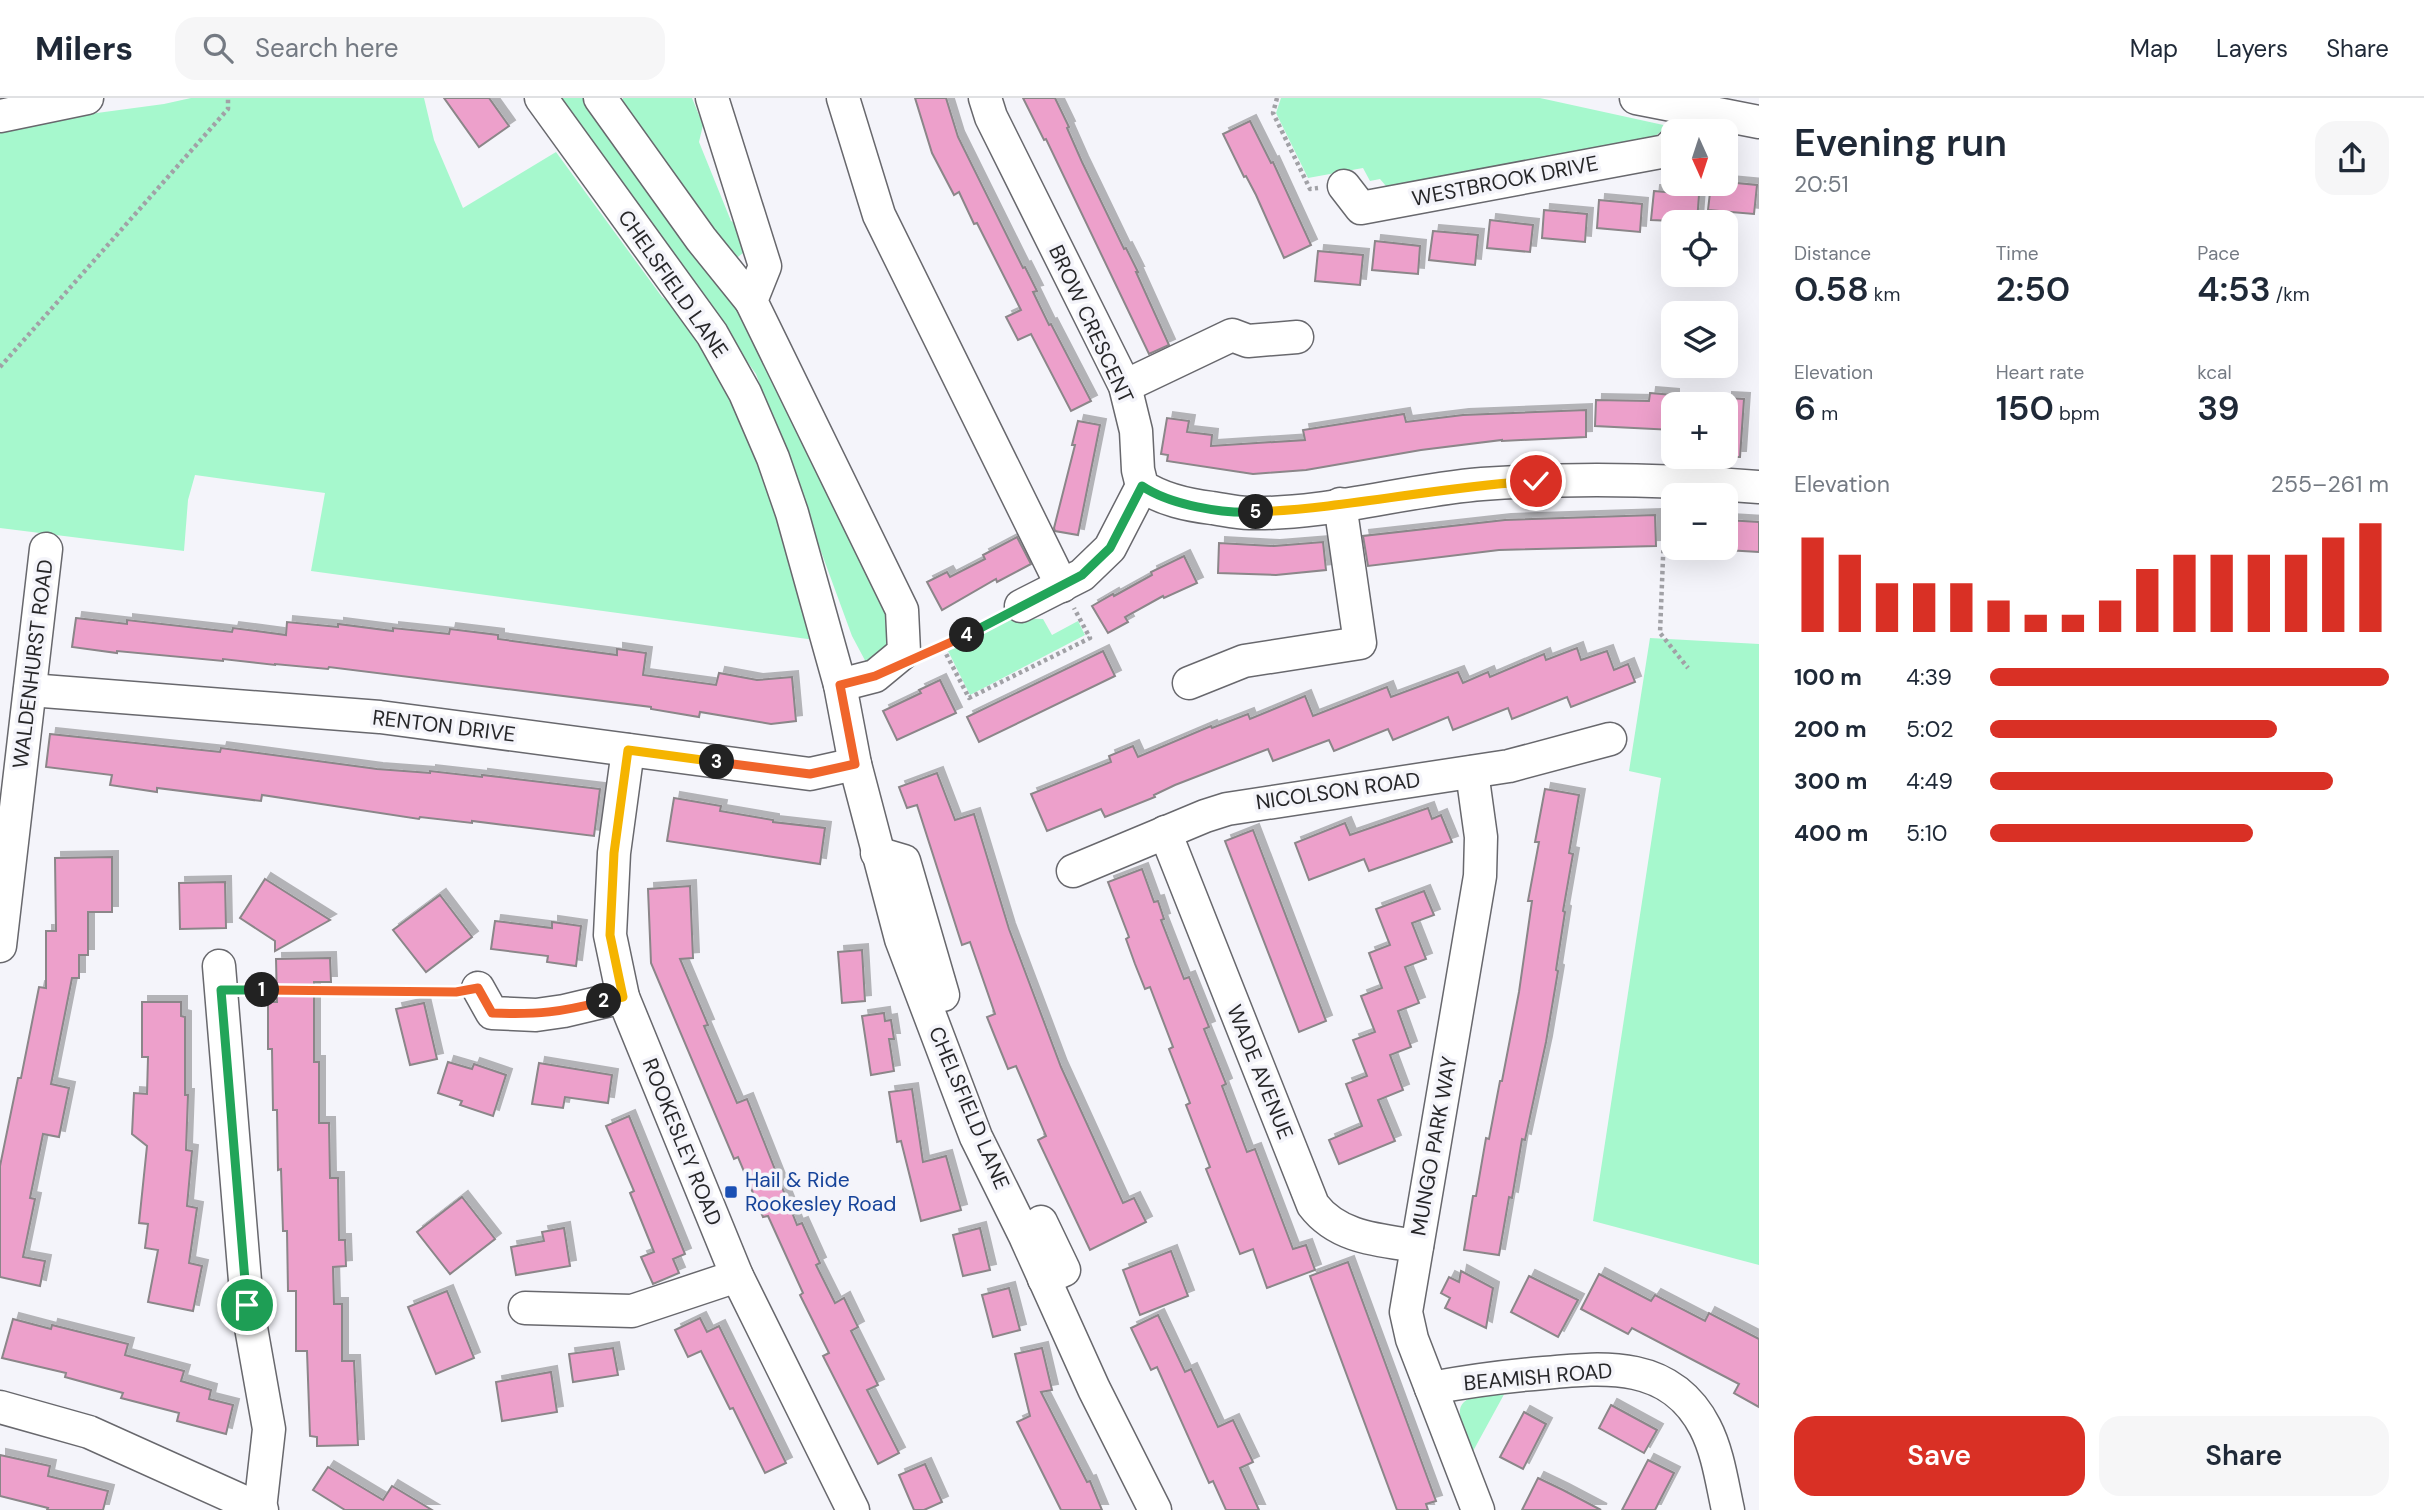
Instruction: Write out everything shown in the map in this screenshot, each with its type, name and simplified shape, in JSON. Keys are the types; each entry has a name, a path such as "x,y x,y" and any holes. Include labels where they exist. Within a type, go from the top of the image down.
{"street":[{"path":"0,116 87,98"},
{"name":"CHELSFIELD LANE","path":"541,98 712,334 745,393 773,458 792,513 840,685 855,764 901,939 976,1137 1026,1236 1094,1389 1155,1510"},
{"path":"712,98 765,266 751,300"},
{"path":"843,98 879,215 1062,586"},
{"name":"BROW CRESCENT","path":"985,98 990,117 1125,386 1136,431 1142,486"},
{"path":"1636,98 1680,119"},
{"path":"602,99 701,239 751,300 902,610 904,652 875,676 840,685"},
{"path":"1738,121 1759,122"},
{"name":"WESTBROOK DRIVE","path":"1344,186 1361,208 1661,151"},
{"path":"1125,386 1232,335 1248,341 1297,337"},
{"path":"1021,606 1082,575 1110,548 1142,486 1157,496 1188,504 1248,513 1300,510 1480,484 1592,478 1666,479 1759,487"},
{"path":"1189,683 1244,661 1360,643 1339,504"},
{"name":"WALDENHURST ROAD","path":"0,946 46,549"},
{"name":"RENTON DRIVE","path":"30,690 380,717 810,774 855,764"},
{"name":"NICOLSON ROAD","path":"1073,871 1227,809 1509,766 1611,738"},
{"name":"ROOKESLEY ROAD","path":"628,750 614,853 610,935 623,997 737,1276 853,1510"},
{"name":"MUNGO PARK WAY","path":"1472,772 1481,837 1480,876 1406,1312 1412,1339 1478,1510"},
{"name":"WADE AVENUE","path":"1165,832 1313,1205 1329,1222 1352,1233 1417,1246"},
{"path":"0,1407 89,1432 261,1509 269,1429 247,1305 220,978"},
{"path":"485,1011 545,1013 623,997"},
{"path":"525,1308 632,1311 737,1276"},
{"name":"BEAMISH ROAD","path":"1431,1388 1496,1377 1588,1369 1624,1370 1654,1378 1679,1394 1705,1428 1715,1455 1728,1510"}],"path":[{"path":"0,367 228,109 228,98"},
{"path":"1278,98 1273,113 1310,189 1344,186"},
{"path":"1666,479 1660,633 1688,667"},
{"path":"943,648 969,698 1090,638 1062,586"},
{"path":"921,657 1021,606"},
{"path":"220,978 456,992 485,1011"}],"green space":[{"path":"191,98 424,98 434,140 463,208 556,152 662,297 681,310 745,429 762,471 815,640 311,571 325,493 195,475 188,500 184,551 0,528 0,126"},
{"path":"560,98 590,98 741,309 898,617 895,649 868,666 852,636 756,374"},
{"path":"623,98 692,98 703,125 699,142 731,221 746,229 752,246 734,260 620,105"},
{"path":"1281,98 1540,98 1661,124 1661,131 1645,144 1391,192 1380,179 1370,181 1363,168 1308,178 1276,113"},
{"path":"1008,618 1043,619 1052,635 1078,621 1085,635 970,695 947,649"},
{"path":"1650,638 1759,644 1759,1265 1593,1221 1661,778 1629,771"},
{"path":"1507,1389 1472,1453 1462,1423 1461,1406 1475,1396"}],"building":[{"path":"444,98 489,98 509,126 479,147"},
{"path":"915,98 946,98 958,137 1037,291 1033,292 1049,325 1051,324 1091,401 1071,411 1031,334 1018,340 1006,317 1021,310 977,223 974,224 959,192 954,195 932,153"},
{"path":"1023,98 1055,98 1082,162 1138,272 1169,345 1149,354 1046,139 1044,140"},
{"path":"1250,121 1271,163 1273,162 1311,245 1284,258 1256,195 1223,134"},
{"path":"1738,183 1757,185 1754,214 1738,213 1738,210 1708,210 1710,196 1738,196"},
{"path":"1654,191 1661,192 1661,196 1699,196 1698,210 1661,210 1661,220 1651,220"},
{"path":"1599,200 1642,204 1640,232 1597,228"},
{"path":"1544,210 1587,214 1585,242 1542,238"},
{"path":"1490,220 1533,225 1530,252 1487,248"},
{"path":"1433,231 1478,235 1475,265 1429,260"},
{"path":"1375,241 1420,246 1418,274 1372,270"},
{"path":"1318,251 1363,255 1360,285 1315,281"},
{"path":"1650,393 1661,394 1661,429 1595,426 1596,400 1649,401"},
{"path":"1738,399 1744,399 1738,457"},
{"path":"1586,410 1586,437 1502,440 1421,450 1306,470 1253,474 1167,461 1168,455 1161,454 1167,418 1189,421 1187,432 1212,435 1211,446 1305,440 1303,430 1404,414 1406,422 1463,415"},
{"path":"1078,421 1100,425 1078,535 1055,531 1054,528 1075,445 1072,445"},
{"path":"1655,515 1656,546 1499,550 1368,566 1363,536 1505,520"},
{"path":"1738,521 1759,522 1759,552 1738,551"},
{"path":"1017,537 1031,564 997,582 996,579 942,610 927,582 947,572 950,577 985,559 983,555"},
{"path":"1323,542 1326,570 1276,575 1218,573 1219,543 1274,546"},
{"path":"1184,556 1197,583 1164,598 1163,596 1125,617 1128,622 1108,633 1092,606"},
{"path":"76,618 127,624 127,620 232,632 233,628 286,635 287,622 449,634 450,629 498,635 498,639 617,655 617,649 646,653 643,675 716,685 719,673 757,680 792,677 796,721 771,724 700,712 699,717 651,707 329,667 117,653 72,647"},
{"path":"1577,648 1581,660 1607,651 1614,670 1628,664 1635,682 1571,707 1567,697 1512,719 1508,708 1453,730 1448,717 1393,740 1388,729 1334,751 1329,740 1273,761 1268,749 1175,785 1154,795 1155,797 1105,817 1101,809 1047,831 1031,794 1111,762 1109,756 1133,746 1138,757 1211,726 1212,728 1248,714 1250,719 1305,696 1313,716 1387,687 1391,697 1458,672 1463,683 1488,672 1490,677 1544,654 1546,660"},
{"path":"1103,651 1115,676 979,742 967,717"},
{"path":"940,680 956,713 897,740 883,711 921,693 919,690"},
{"path":"50,734 220,752 221,748 377,769 482,775 600,789 594,836 472,821 419,819 262,795 261,801 110,785 112,775 46,767"},
{"path":"937,773 955,820 974,814 1009,929 1061,1067 1123,1203 1134,1198 1146,1222 1090,1250 1038,1140 1046,1136 1016,1066 1008,1069 987,1017 995,1014 970,942 962,945 917,805 907,808 899,787"},
{"path":"1545,789 1579,795 1569,853 1573,854 1563,911 1558,971 1546,1042 1525,1140 1522,1139 1512,1198 1509,1197 1499,1255 1464,1250 1473,1196 1476,1196 1486,1138 1489,1139 1519,992 1532,901 1528,901 1539,842 1535,842"},
{"path":"674,798 721,806 720,811 773,822 825,828 820,864 667,841"},
{"path":"1428,808 1432,819 1441,815 1452,842 1369,871 1364,859 1309,880 1295,843 1345,823 1350,835"},
{"path":"1253,830 1326,1021 1299,1032 1225,841"},
{"path":"112,857 112,912 88,912 88,955 79,955 79,978 72,978 51,1084 69,1088 59,1137 43,1134 30,1198 35,1199 23,1257 45,1261 40,1286 0,1277 0,1166 39,987 46,988 46,931 56,931 55,858"},
{"path":"1142,869 1154,902 1158,901 1164,919 1161,920 1184,979 1189,977 1209,1027 1204,1029 1226,1084 1222,1086 1247,1152 1255,1149 1293,1249 1306,1245 1315,1270 1267,1288 1253,1249 1240,1254 1206,1169 1210,1167 1186,1105 1190,1103 1169,1049 1173,1047 1150,987 1145,989 1135,964 1126,939 1129,937 1108,882"},
{"path":"265,879 330,920 275,951 275,941 240,918"},
{"path":"225,882 226,928 180,929 179,883"},
{"path":"690,886 693,958 680,959 708,1025 704,1026 737,1103 747,1099 797,1225 802,1223 820,1263 816,1265 835,1303 844,1298 858,1327 851,1331 878,1385 867,1390 899,1453 878,1464 823,1356 829,1353 800,1295 803,1293 768,1216 763,1217 738,1157 734,1159 651,963 648,889"},
{"path":"1424,891 1434,915 1412,923 1426,959 1405,967 1419,1003 1398,1011 1411,1047 1390,1055 1403,1090 1378,1100 1395,1141 1339,1164 1329,1140 1362,1126 1346,1084 1367,1076 1353,1040 1375,1032 1361,996 1382,988 1369,953 1390,945 1376,909"},
{"path":"440,895 472,937 426,972 393,930"},
{"path":"495,921 552,928 552,922 581,926 576,966 547,962 548,956 491,949"},
{"path":"862,950 865,1001 842,1003 838,952"},
{"path":"330,958 331,982 314,982 314,1062 319,1062 319,1123 329,1123 330,1178 338,1178 339,1240 345,1240 346,1266 333,1267 334,1304 342,1304 342,1361 354,1361 358,1445 317,1446 317,1437 310,1436 307,1351 296,1351 296,1291 288,1291 287,1231 283,1231 281,1169 278,1170 277,1110 273,1110 272,1049 268,1049 268,1002 277,1002 276,959"},
{"path":"142,1002 181,1002 181,1016 185,1017 185,1095 188,1095 186,1150 192,1151 187,1206 197,1208 189,1263 202,1266 193,1311 148,1302 158,1250 145,1248 148,1224 139,1223 147,1146 132,1134 134,1093 147,1094 148,1057 142,1057"},
{"path":"424,1003 437,1059 410,1065 396,1009"},
{"path":"884,1013 885,1021 891,1020 894,1039 889,1039 894,1071 871,1075 862,1016"},
{"path":"448,1062 472,1069 474,1064 506,1075 493,1116 460,1105 462,1101 438,1093"},
{"path":"539,1063 612,1075 608,1103 565,1097 563,1108 532,1104"},
{"path":"912,1089 923,1162 946,1156 961,1210 921,1221 901,1141 897,1142 889,1092"},
{"path":"629,1116 685,1254 673,1259 679,1273 653,1284 641,1257 654,1252 630,1193 634,1191 606,1126"},
{"path":"462,1197 495,1239 450,1274 417,1232"},
{"path":"564,1228 570,1266 516,1275 511,1247 544,1241 542,1232"},
{"path":"980,1228 990,1270 963,1276 953,1235"},
{"path":"1171,1251 1188,1296 1140,1315 1123,1270"},
{"path":"1348,1262 1436,1501 1426,1504 1428,1510 1397,1510 1310,1276"},
{"path":"1461,1271 1493,1288 1486,1328 1445,1308 1450,1298 1441,1293 1449,1277 1459,1282"},
{"path":"1599,1274 1651,1301 1655,1295 1705,1321 1709,1313 1759,1339 1759,1407 1734,1393 1739,1384 1632,1328 1628,1334 1581,1309"},
{"path":"1529,1276 1578,1300 1558,1337 1511,1312"},
{"path":"1009,1288 1020,1330 993,1337 982,1295"},
{"path":"447,1291 474,1358 436,1374 408,1307"},
{"path":"1158,1315 1185,1372 1191,1369 1218,1427 1233,1420 1253,1462 1240,1468 1259,1510 1226,1510 1213,1481 1209,1483 1157,1367 1151,1370 1131,1328"},
{"path":"700,1318 707,1332 719,1326 786,1463 765,1473 701,1351 688,1357 675,1330"},
{"path":"13,1319 51,1329 52,1325 128,1344 125,1355 184,1371 181,1381 211,1390 209,1399 233,1405 226,1434 177,1421 179,1413 121,1398 123,1393 65,1377 66,1373 2,1358"},
{"path":"613,1348 618,1375 573,1382 569,1354"},
{"path":"1042,1348 1052,1390 1041,1392 1087,1482 1090,1481 1102,1510 1061,1510 1017,1422 1030,1416 1015,1354"},
{"path":"551,1372 557,1412 502,1421 496,1382"},
{"path":"1611,1405 1657,1430 1644,1453 1599,1428"},
{"path":"1524,1412 1546,1424 1523,1469 1500,1457"},
{"path":"0,1455 50,1466 48,1476 108,1491 103,1510 47,1510 48,1508 0,1496"},
{"path":"1648,1460 1674,1473 1655,1510 1622,1510"},
{"path":"925,1464 942,1502 924,1510 914,1510 899,1475"},
{"path":"328,1467 383,1500 392,1486 432,1510 345,1510 313,1490"},
{"path":"1538,1478 1563,1490 1601,1510 1522,1510"}],"place":[{"name":"Hail & Ride Rookesley Road","path":"731,1192"}],"route":[{"path":"247,1305 221,990 456,992 478,988 492,1013 536,1014 564,1011 623,997 610,935 614,853 628,750 810,774 855,764 840,685 875,676 943,648 1082,575 1110,548 1142,486 1157,496 1198,507 1248,513 1300,510 1480,484 1536,481"}]}
